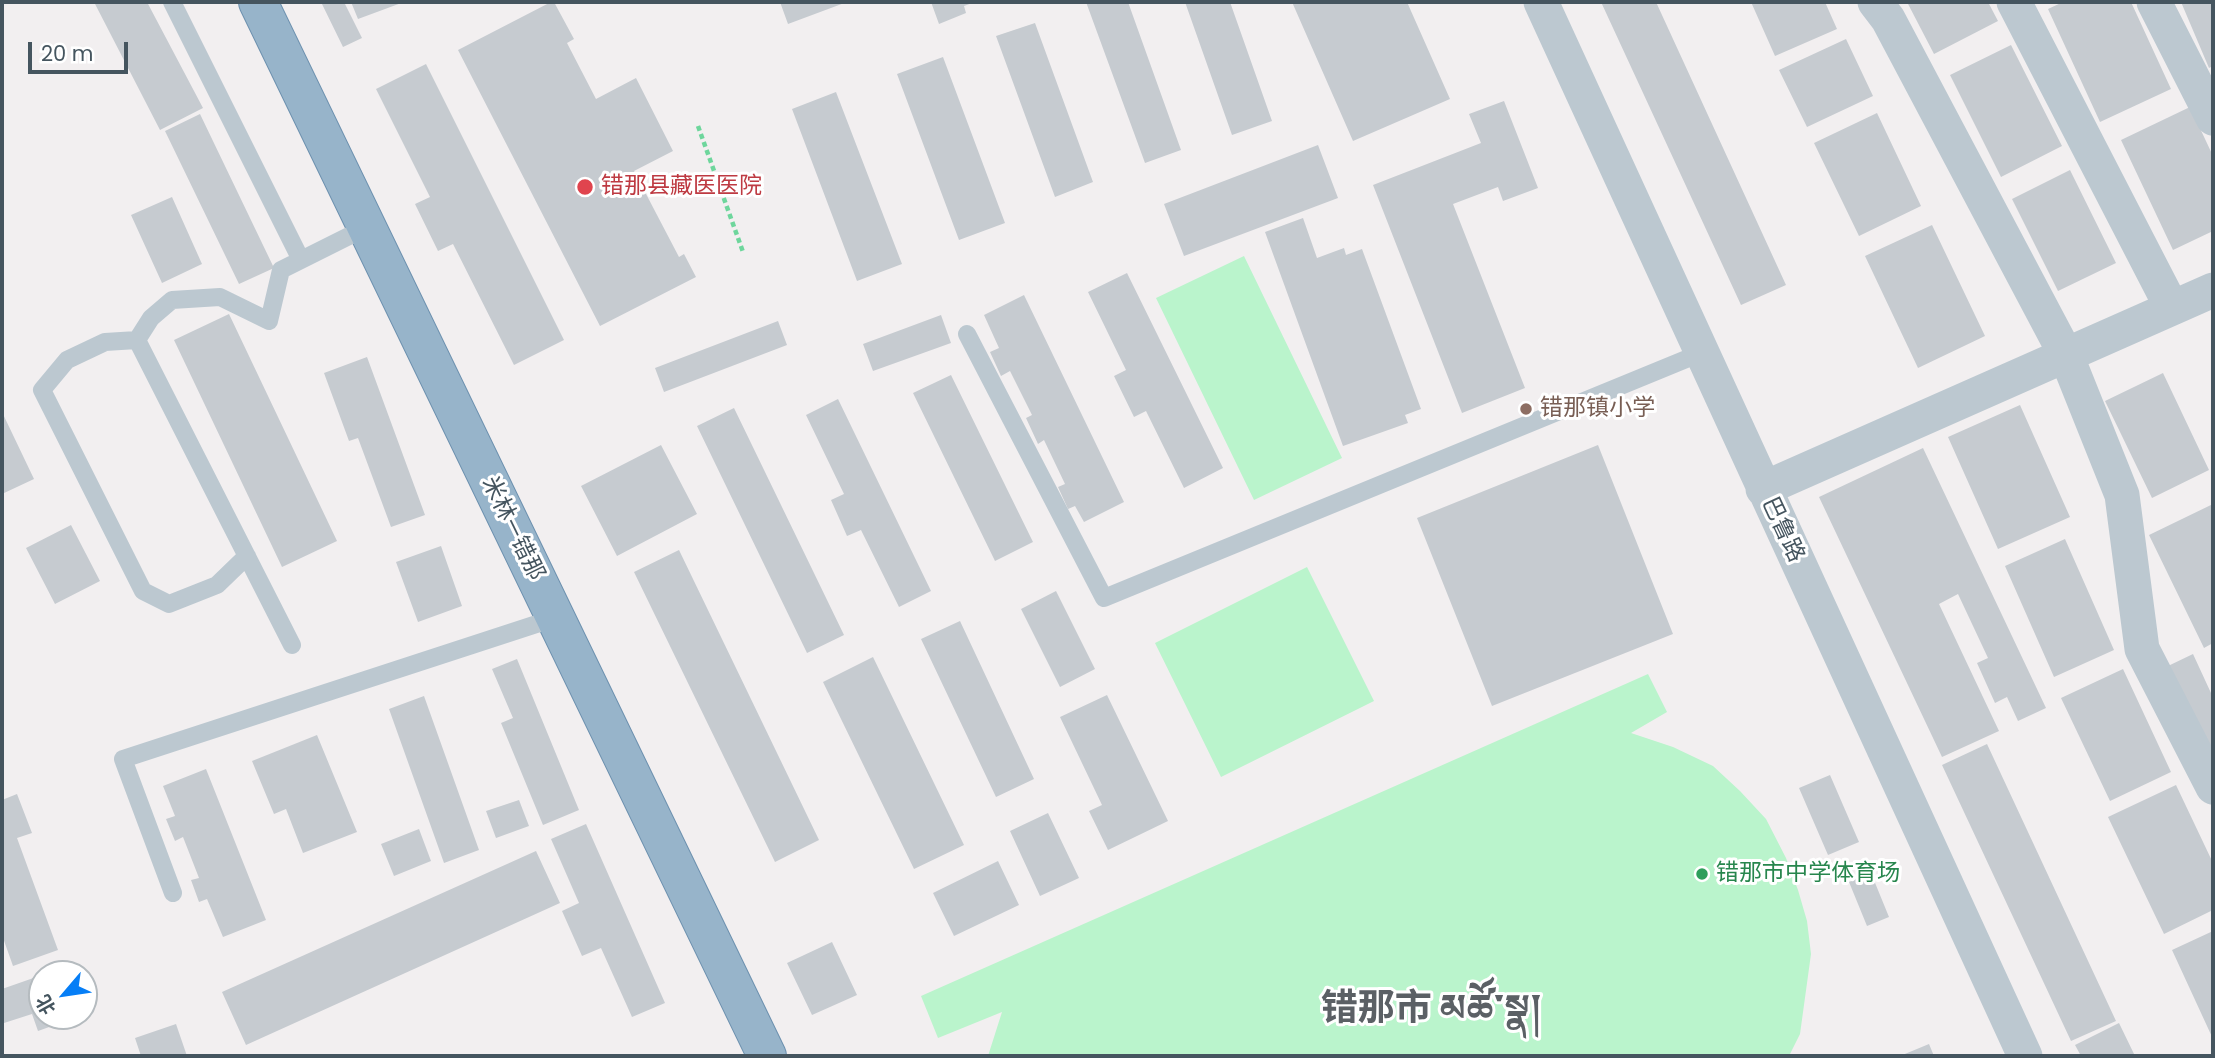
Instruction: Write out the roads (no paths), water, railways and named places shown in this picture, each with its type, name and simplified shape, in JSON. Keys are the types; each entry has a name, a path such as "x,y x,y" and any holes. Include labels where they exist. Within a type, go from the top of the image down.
{"highway":[{"name":"米林—错那","path":"258,2 766,1056"}],"street":[{"name":"巴鲁路","path":"1541,2 2025,1056"},
{"path":"1875,2 1888,19 2066,355 2122,495 2141,649 2213,787"},
{"path":"2014,2 2172,308"},
{"path":"2154,2 2213,118"},
{"path":"1763,489 2213,290"}],"lane":[{"path":"172,2 301,260"},
{"path":"138,340 151,318 172,300 220,298 269,321 281,270 367,228"},
{"path":"967,334 1104,598 1701,353"},
{"path":"138,340 105,342 67,360 42,390 143,591 169,604 217,585 247,556"},
{"path":"138,340 292,645"},
{"path":"173,893 122,759 555,618"}],"place":[{"name":"错那县藏医医院","path":"585,187"},
{"name":"错那镇小学","path":"1526,409"},
{"name":"错那市中学体育场","path":"1702,874"}],"district":[{"name":"错那市 མཚོ་སྣ།","path":"1431,1011"}]}
